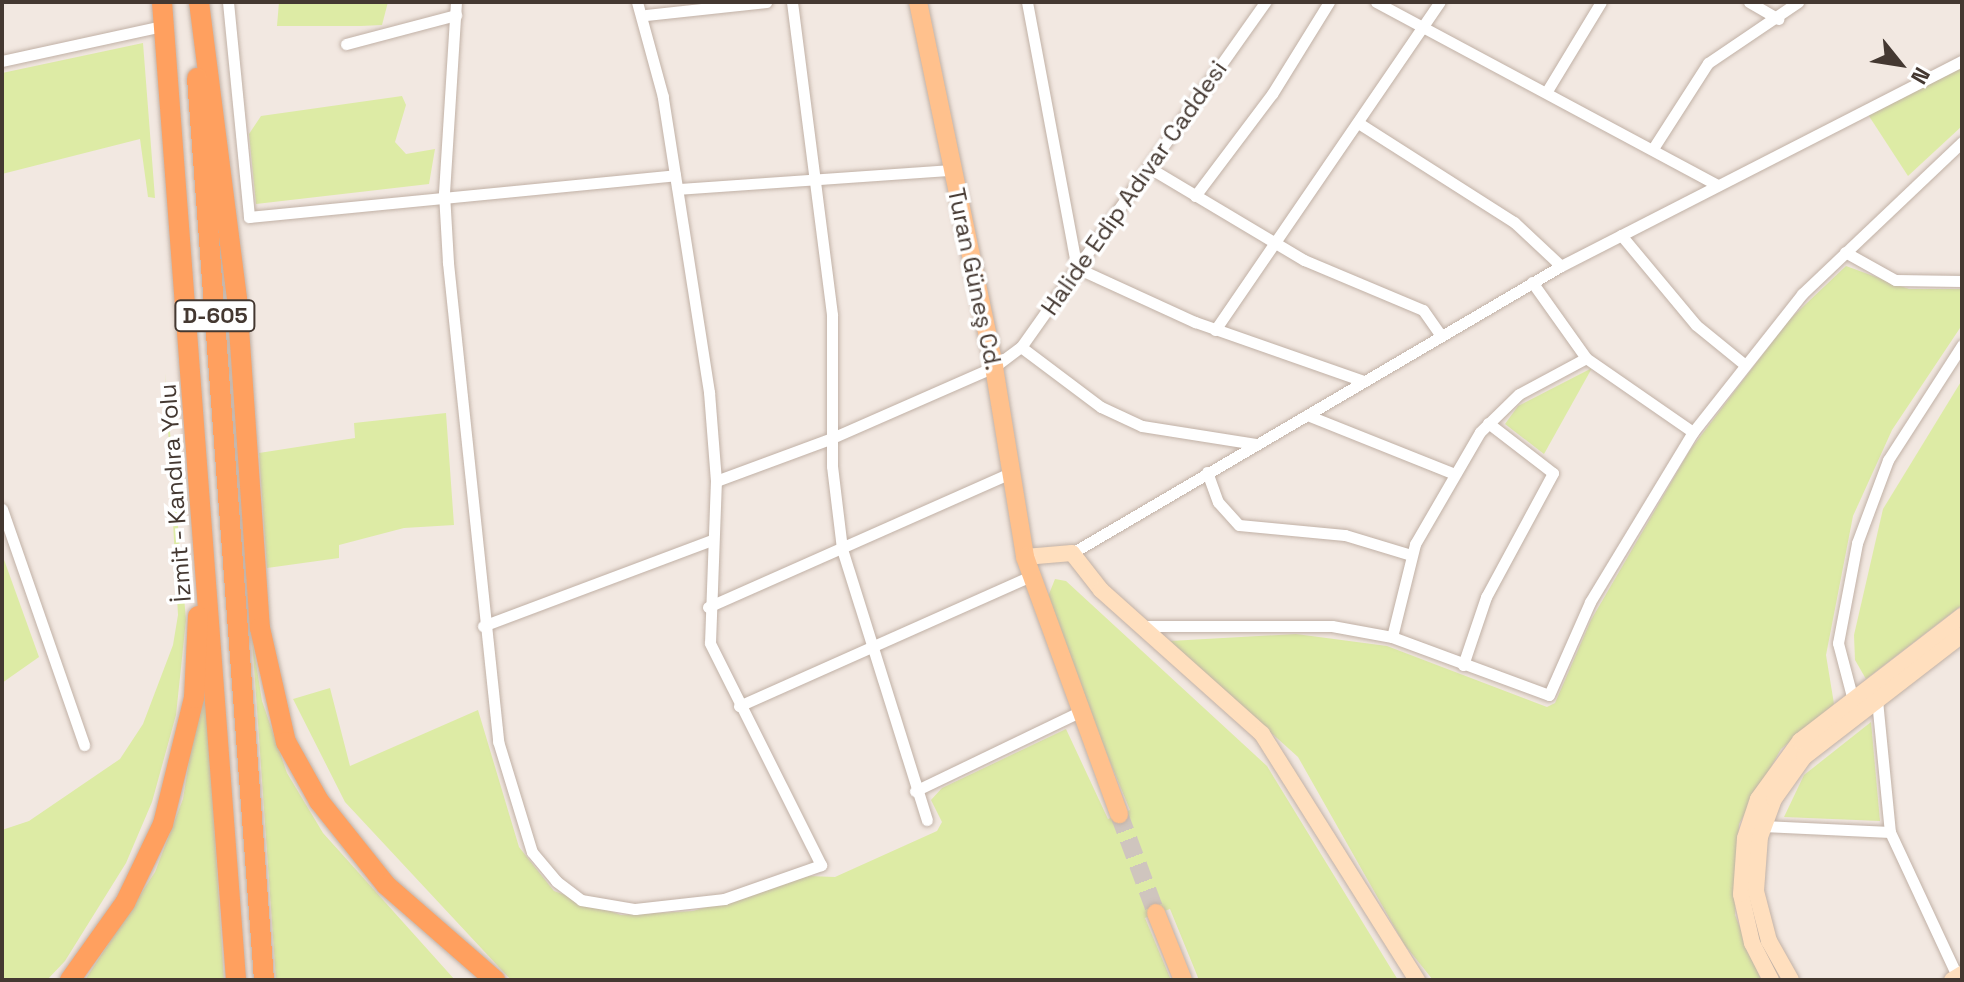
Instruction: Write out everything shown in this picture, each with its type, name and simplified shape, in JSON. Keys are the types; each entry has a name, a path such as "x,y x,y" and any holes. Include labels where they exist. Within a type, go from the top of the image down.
{"highway":[{"name":"İzmit - Kandıra Yolu","path":"162,2 236,980"},
{"name":"D-605","path":"192,2 264,980"},
{"path":"199,2 237,300 266,670 286,742 319,801 386,885 495,980"},
{"path":"70,980 139,879 185,748 198,643 192,497 198,452"},
{"path":"435,930 477,980"}],"main road":[{"name":"Turan Güneş Cd.","path":"918,2 994,367 1025,557 1079,712 1119,814"},
{"path":"1025,557 1072,553 1141,626 1282,757 1417,980"},
{"path":"1771,980 1743,909 1747,825 1788,753 1855,706 1962,616"},
{"path":"1791,980 1759,909 1763,826 1796,766 1855,706 1877,700 1962,635"},
{"path":"1156,913 1183,980"}],"street":[{"path":"228,2 249,217 444,193 675,175"},
{"path":"346,44 456,8 444,193 483,626 517,813 532,852 581,900 673,908 763,889 821,865 710,643 708,607 716,481 678,189 646,15 637,2"},
{"path":"646,15 766,2"},
{"path":"792,2 818,181 832,315 832,438 842,549 915,791 927,820"},
{"path":"1027,2 1077,268 1215,330 1361,380"},
{"name":"Halide Edip Adıvar Caddesi","path":"716,481 832,438 994,367 1021,347 1265,2"},
{"path":"1195,196 1272,94 1329,2"},
{"path":"1376,2 1654,147 1716,184"},
{"path":"1215,330 1270,242 1360,124 1440,2"},
{"path":"1547,91 1601,2"},
{"path":"1749,2 1778,19"},
{"path":"1654,147 1708,63 1778,19 1798,2"},
{"path":"2,61 163,26"},
{"path":"1072,553 1532,282 1716,184 1962,61"},
{"path":"1360,124 1514,222 1561,266"},
{"path":"1141,626 1254,622 1392,637 1549,695 1590,602 1693,432 1745,365 1845,252 1962,142"},
{"path":"1148,167 1270,242 1423,310 1440,334"},
{"path":"678,189 953,170"},
{"path":"1621,235 1696,325 1745,365"},
{"path":"1845,252 1895,280 1962,281"},
{"path":"1532,282 1586,358 1693,432"},
{"path":"1855,706 1838,643 1865,518 1896,446 1962,345"},
{"path":"1021,347 1101,407 1142,426 1256,444"},
{"path":"1392,637 1411,555 1452,473 1488,423 1519,394 1586,358"},
{"path":"1307,415 1452,473"},
{"path":"1463,665 1486,597 1553,473 1488,423"},
{"path":"1207,472 1223,510 1239,525 1359,537 1411,555"},
{"path":"708,607 1011,473"},
{"path":"2,509 84,745"},
{"path":"483,626 712,540"},
{"path":"739,706 872,650 1031,576"},
{"path":"1877,700 1890,832 1957,977"},
{"path":"915,791 1079,712"},
{"path":"1763,826 1890,832"}],"green space":[{"path":"279,2 388,2 382,25 277,26"},
{"path":"143,43 155,198 148,197 140,139 2,174 2,73"},
{"path":"1962,68 1962,126 1908,176 1867,113"},
{"path":"402,96 406,105 395,142 406,154 435,149 429,184 256,204 249,134 261,116"},
{"path":"1846,266 1909,289 1962,289 1962,325 1892,430 1853,516 1826,655 1834,704 1781,749 1739,824 1735,915 1761,980 1433,980 1404,944 1298,757 1170,641 1296,634 1387,646 1547,707 1555,703 1591,620 1690,450 1789,320"},
{"path":"1592,368 1544,454 1505,424 1518,406"},
{"path":"165,373 186,620 176,715 152,802 126,863 65,961 47,980 2,980 2,830 29,821 120,759 143,724 173,645 178,615"},
{"path":"1962,380 1962,605 1866,679 1855,660 1854,635 1883,509"},
{"path":"446,413 454,525 404,528 339,545 339,558 267,568 259,453 355,438 354,423"},
{"path":"2,554 39,657 2,683"},
{"path":"1055,579 1066,581 1267,766 1398,980 1199,980 1170,909 1145,918 1171,980 511,980 345,802 293,699 330,688 350,766 478,710 519,847 554,891 621,915 693,911 809,876 835,877 937,831 942,822 931,800 942,788 1066,729 1108,819 1130,810 1053,624 1047,599"},
{"path":"252,638 262,701 287,773 323,833 455,980 276,980"},
{"path":"204,667 224,980 85,980 155,872 183,799"},
{"path":"1871,722 1880,821 1784,817 1804,775"}],"tunnel":[{"path":"1119,814 1156,913"}]}
